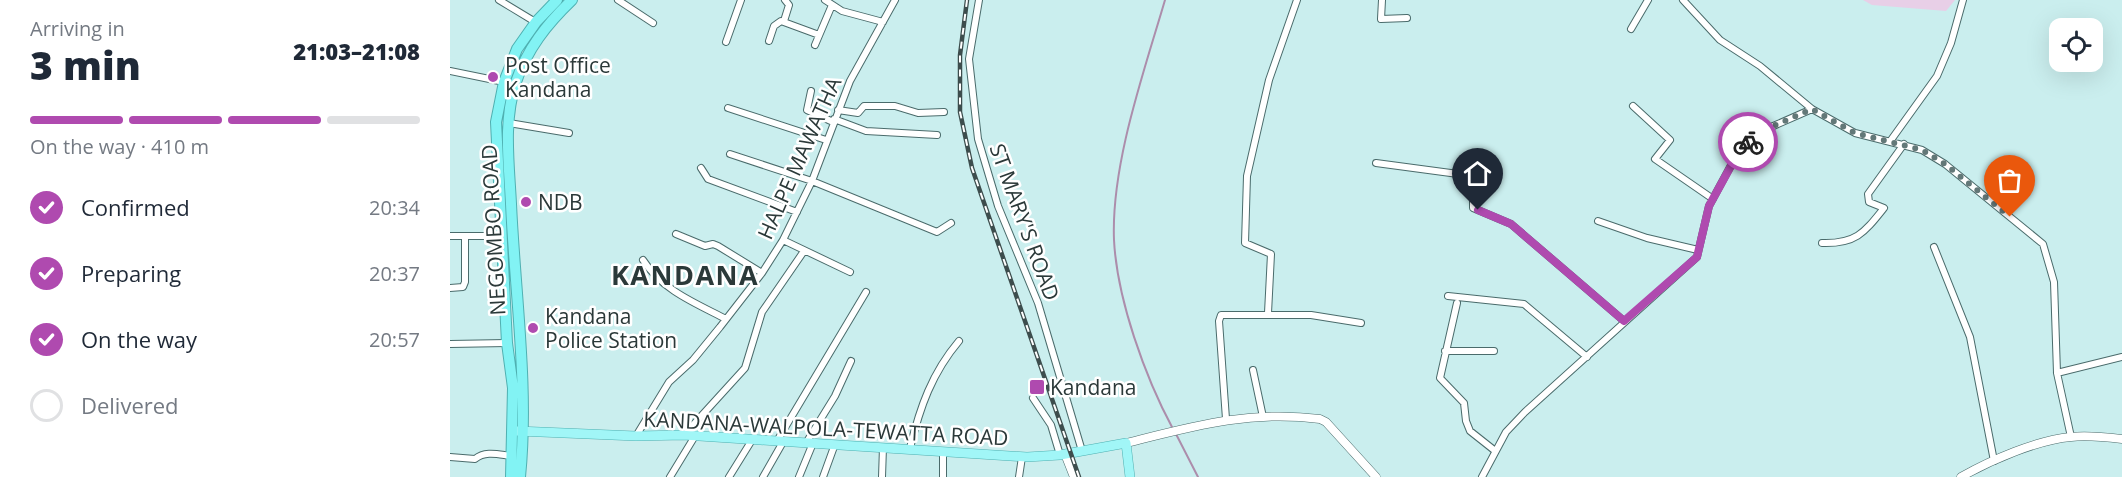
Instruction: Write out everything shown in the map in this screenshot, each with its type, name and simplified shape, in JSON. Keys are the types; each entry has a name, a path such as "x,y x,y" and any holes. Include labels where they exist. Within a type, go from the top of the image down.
{"highway":[{"name":"NEGOMBO ROAD","path":"511,477 518,431 507,344 496,122 504,82 517,49 540,25 572,0"},
{"name":"NEGOMBO ROAD","path":"520,477 508,123 518,75 553,1"}],"main road":[{"name":"KANDANA-WALPOLA-TEWATTA ROAD","path":"518,431 636,436 684,435 1022,457 1063,455 1126,443"},
{"path":"1126,443 1130,477"}],"street":[{"path":"499,0 540,25"},
{"path":"618,0 653,23"},
{"path":"726,42 741,0"},
{"path":"784,21 789,5 785,0"},
{"path":"825,0 842,11 882,22"},
{"name":"HALPE MAWATHA","path":"636,436 669,382 693,360 726,319 762,273 783,240 812,181 850,81 895,0"},
{"name":"ST MARY'S ROAD","path":"979,0 969,59 978,139 998,206 1038,303 1082,451"},
{"path":"1268,313 1271,254 1245,243 1247,176 1269,80 1297,0"},
{"path":"1382,0 1381,19 1407,18"},
{"path":"1631,29 1648,0"},
{"path":"1683,0 1720,40 1760,66 1812,109 1855,133 1891,140 1922,150 1945,164 2043,244 2054,282 2057,373 2071,436"},
{"path":"1891,140 1937,76 1951,43 1963,0"},
{"path":"815,45 832,5"},
{"path":"769,41 774,26 781,21 819,35"},
{"path":"450,63 450,70 504,82"},
{"path":"811,91 807,110 833,121 866,131 937,135"},
{"path":"838,110 858,113 864,106 895,106 918,113 944,112"},
{"path":"1634,106 1670,140 1655,159 1713,199"},
{"path":"728,108 826,140"},
{"path":"1482,477 1494,450 1506,432 1525,412 1697,257 1713,199 1742,146 1771,127 1812,109"},
{"path":"508,123 569,133"},
{"path":"1822,243 1844,244 1873,222 1884,208 1869,202 1868,194 1904,144"},
{"path":"730,154 812,181 937,232 951,223"},
{"path":"1376,163 1473,176 1473,208 1511,224 1624,321"},
{"path":"700,168 708,179 797,212"},
{"path":"1598,221 1647,238 1698,250"},
{"path":"676,234 705,246 712,243 762,273"},
{"path":"450,236 502,236"},
{"path":"450,288 463,287 465,282 465,236"},
{"path":"783,240 850,272"},
{"path":"1934,247 1970,337 1995,461"},
{"path":"684,435 746,368 762,312 804,251"},
{"path":"643,260 653,276 670,289 726,319"},
{"path":"763,477 780,441 866,292"},
{"path":"1448,296 1524,303 1587,357"},
{"path":"1457,303 1440,378 1464,403 1466,421 1470,431 1494,450"},
{"path":"1226,419 1219,321 1221,315 1268,313 1311,315 1361,323"},
{"path":"910,448 919,410 931,380 959,341"},
{"path":"450,344 507,344"},
{"path":"1445,351 1494,351"},
{"path":"2057,373 2122,357"},
{"path":"799,477 810,443 851,362"},
{"path":"1253,370 1263,417"},
{"path":"1034,398 1051,425 1074,477"},
{"path":"1126,443 1226,419 1313,418 1326,422 1376,477"},
{"path":"670,477 695,436"},
{"path":"1962,477 1995,461 2071,436 2122,439"},
{"path":"729,477 752,440"},
{"path":"823,477 835,444"},
{"path":"882,477 884,447"},
{"path":"943,451 943,477"},
{"path":"450,457 475,459 480,454 490,453 513,456"},
{"path":"1019,477 1022,457"}],"shaded area":[{"path":"1863,0 1955,0 1946,11 1872,5"}],"waterway":[{"path":"1165,0 1130,118 1123,150 1114,211 1114,240 1116,263 1134,337 1152,386 1173,429"},
{"path":"1176,434 1198,477"}],"railway":[{"path":"967,0 960,55 960,112 972,168 1079,477"}],"way so far":[{"path":"1748,142 1771,127 1812,109 1835,124 1855,133 1891,140 1922,150 1945,164 2010,217"}],"place":[{"name":"Post Office Kandana","path":"493,77"},
{"name":"NDB","path":"526,202"},
{"name":"Kandana Police Station","path":"533,328"},
{"name":"Kandana","path":"1037,387"}],"district":[{"name":"KANDANA","path":"685,274"}],"route":[{"path":"1478,210 1511,224 1624,321 1697,257 1709,206 1742,146 1748,142"}]}
